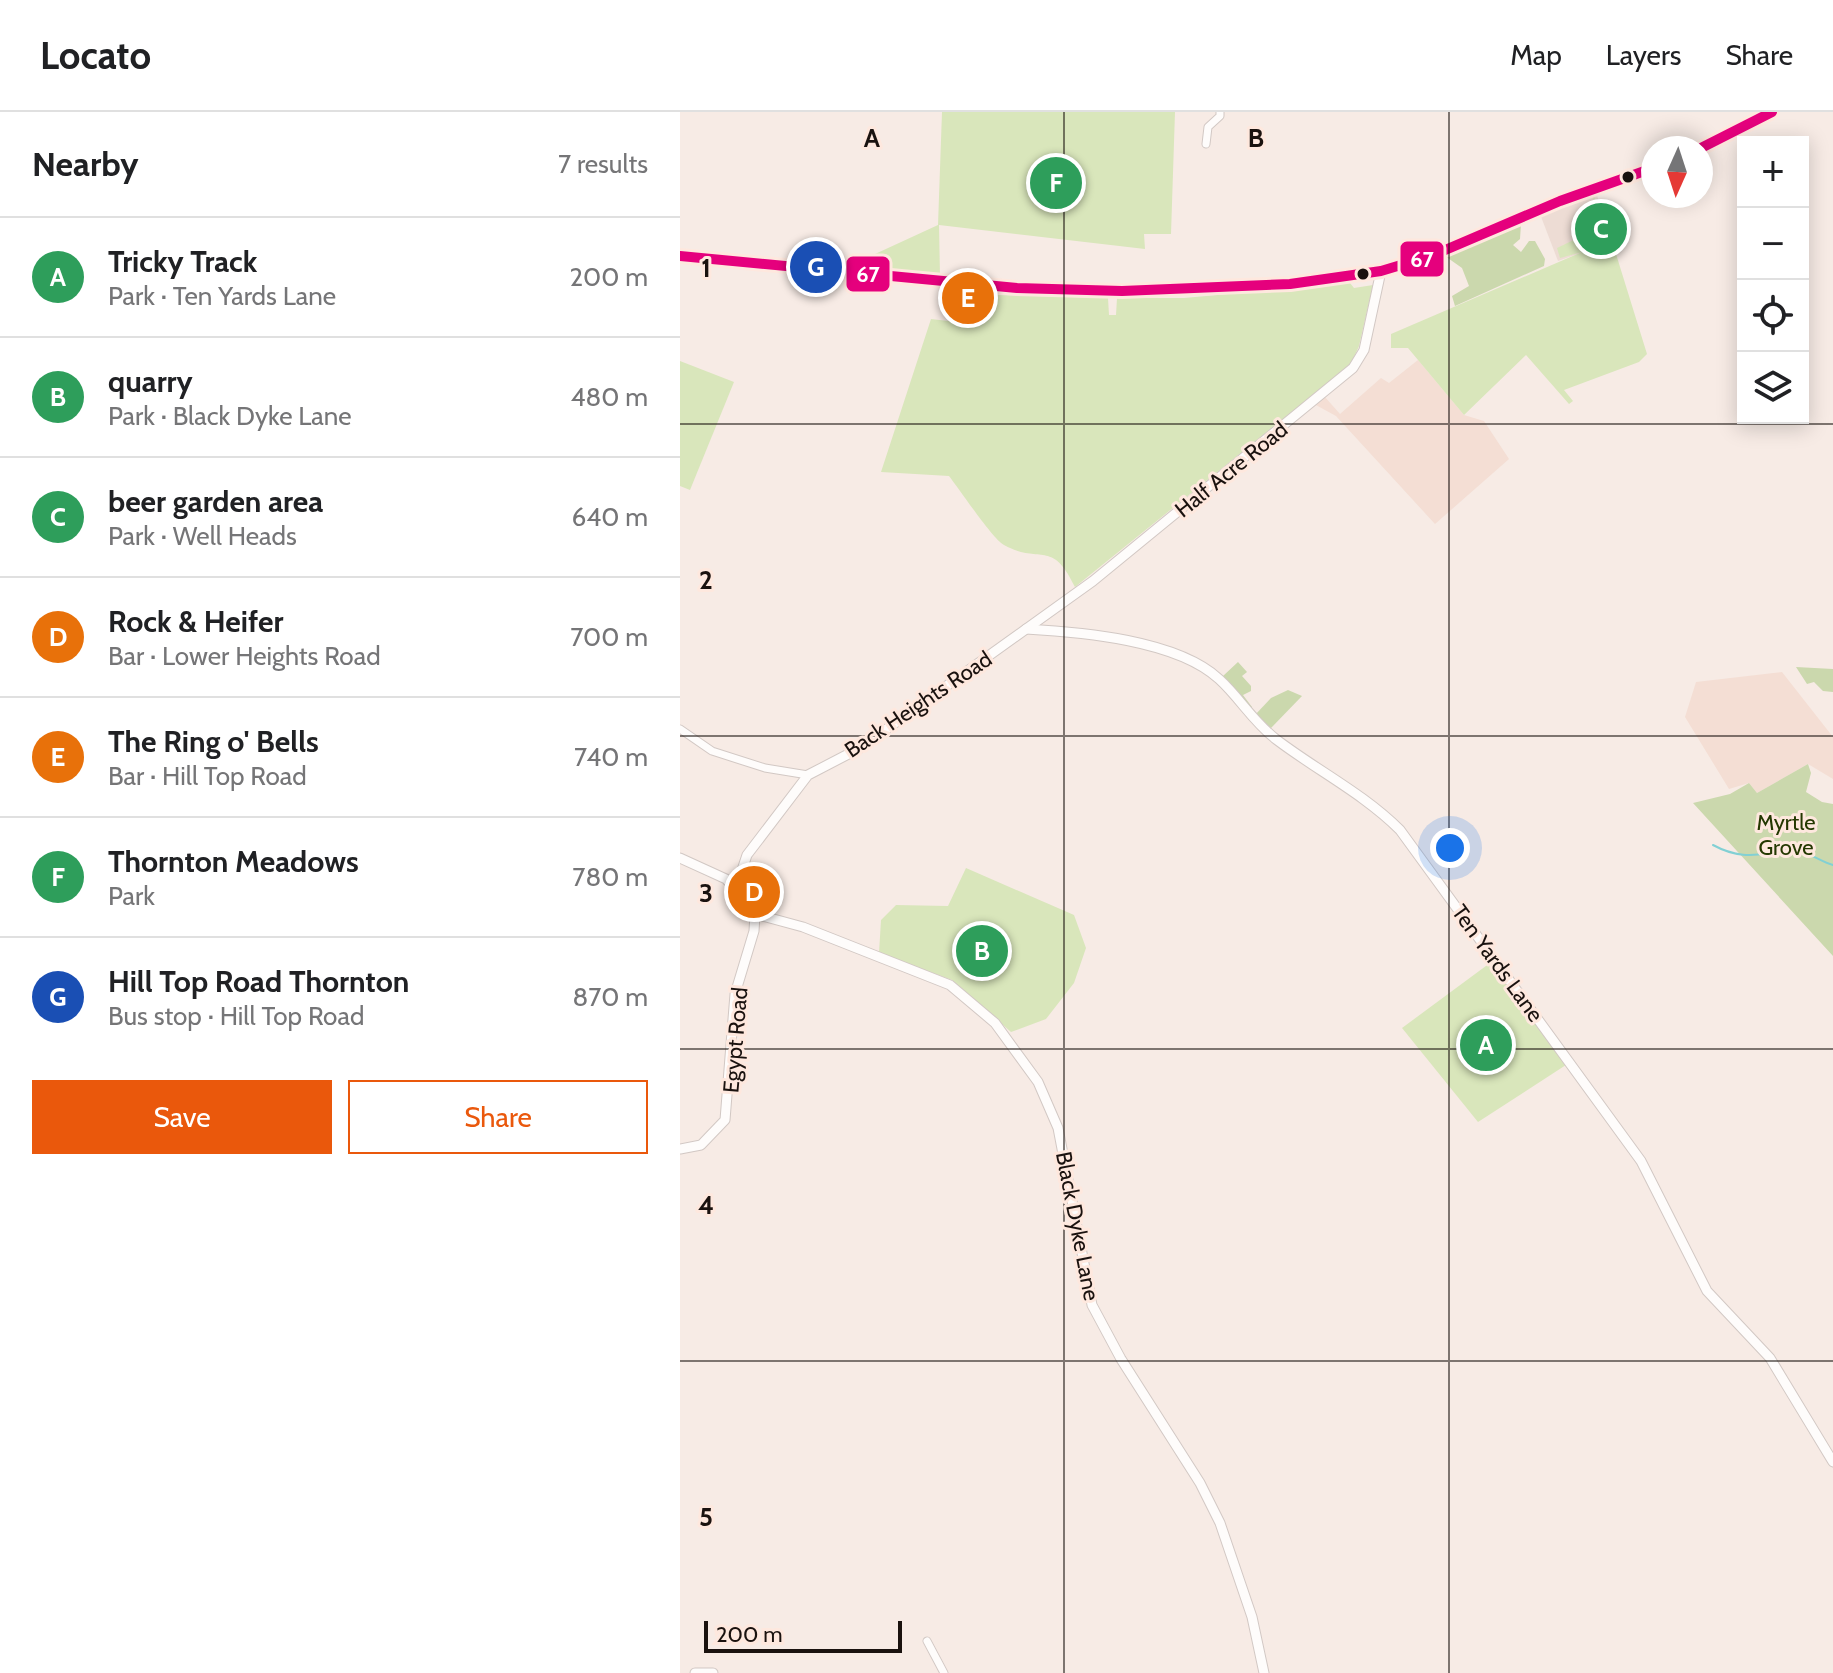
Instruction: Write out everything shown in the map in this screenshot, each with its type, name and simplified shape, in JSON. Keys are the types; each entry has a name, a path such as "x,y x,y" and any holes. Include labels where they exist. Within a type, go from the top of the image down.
{"street":[{"path":"1206,144 1208,127 1220,112"},
{"path":"1713,142 1772,112"},
{"path":"680,256 994,286 1122,291 1290,284 1381,271 1431,256 1560,201 1641,172"},
{"name":"Half Acre Road","path":"1026,629 1125,556 1353,368 1364,350 1381,271"},
{"path":"1047,613 1051,631"},
{"name":"Ten Yards Lane","path":"1026,629 1145,646 1206,670 1268,733 1374,806 1400,830 1641,1161 1707,1291 1770,1358 1833,1462"},
{"name":"Back Heights Road","path":"808,775 860,748 1026,629"},
{"path":"680,729 712,751 765,768 808,775 747,855 735,891"},
{"path":"680,858 710,869 755,914"},
{"name":"Egypt Road","path":"684,1149 711,1138 725,1120 735,994 755,914"},
{"name":"Black Dyke Lane","path":"755,914 803,927 950,985 995,1023 1038,1082 1058,1128 1092,1305 1121,1359 1200,1483 1220,1523 1252,1617 1264,1673"},
{"path":"927,1641 944,1673"},
{"path":"695,1673 713,1673"}],"shaded area":[{"path":"1596,193 1614,241 1558,261 1540,214"},
{"path":"1418,360 1464,415 1484,421 1509,459 1435,524 1336,416 1314,404 1324,396 1340,414 1381,378 1389,383"},
{"path":"1782,672 1833,737 1833,779 1808,764 1757,793 1749,783 1729,789 1685,717 1696,682"}],"green space":[{"path":"942,112 1175,112 1171,234 1144,234 1145,249 939,225 940,276 852,270 849,266 938,225"},
{"path":"1593,194 1607,225 1647,354 1639,362 1564,390 1573,401 1569,404 1526,355 1464,415 1408,348 1391,348 1391,334 1582,252 1560,258 1557,248 1605,225 1596,201 1591,197 1565,207 1563,203"},
{"path":"1521,224 1520,239 1513,245 1521,252 1529,241 1535,241 1545,259 1544,266 1455,306 1452,296 1469,286 1462,268 1445,256"},
{"path":"1350,283 1354,288 1373,285 1359,346 1351,364 1075,587 1067,572 1052,557 1016,551 999,541 949,476 881,472 931,319 965,323 967,302 953,300 957,286 998,291 997,295 1108,298 1109,315 1116,315 1117,298 1184,298"},
{"path":"680,361 734,382 690,490 680,486"},
{"path":"1238,662 1247,672 1242,676 1251,686 1251,691 1243,695 1252,707 1247,709 1223,676"},
{"path":"1796,667 1833,669 1833,692 1823,691 1814,682 1807,684"},
{"path":"1288,690 1302,696 1271,728 1255,715 1271,698"},
{"name":"Myrtle Grove","path":"1808,764 1811,773 1806,792 1822,802 1833,804 1833,956 1693,803 1730,794 1749,783 1757,793"},
{"path":"966,868 1074,915 1086,948 1074,983 1046,1019 1011,1032 952,980 879,953 881,920 896,905 948,906"},
{"path":"1494,960 1569,1063 1478,1122 1402,1028"}],"waterway":[{"path":"1713,845 1746,855 1802,852 1833,865"}],"transit line":[{"name":"67","path":"1713,142 1772,112"},
{"name":"67","path":"680,256 1017,288 1122,291 1290,284 1381,271 1431,256 1560,201 1641,172"}],"place":[{"name":"Thornton Meadows","path":"1056,183"},
{"name":"beer garden area","path":"1601,229"},
{"name":"Hill Top Road Thornton","path":"816,267"},
{"name":"The Ring o' Bells","path":"968,298"},
{"name":"Rock & Heifer","path":"754,892"},
{"name":"quarry","path":"982,951"},
{"name":"Tricky Track","path":"1486,1045"}]}
